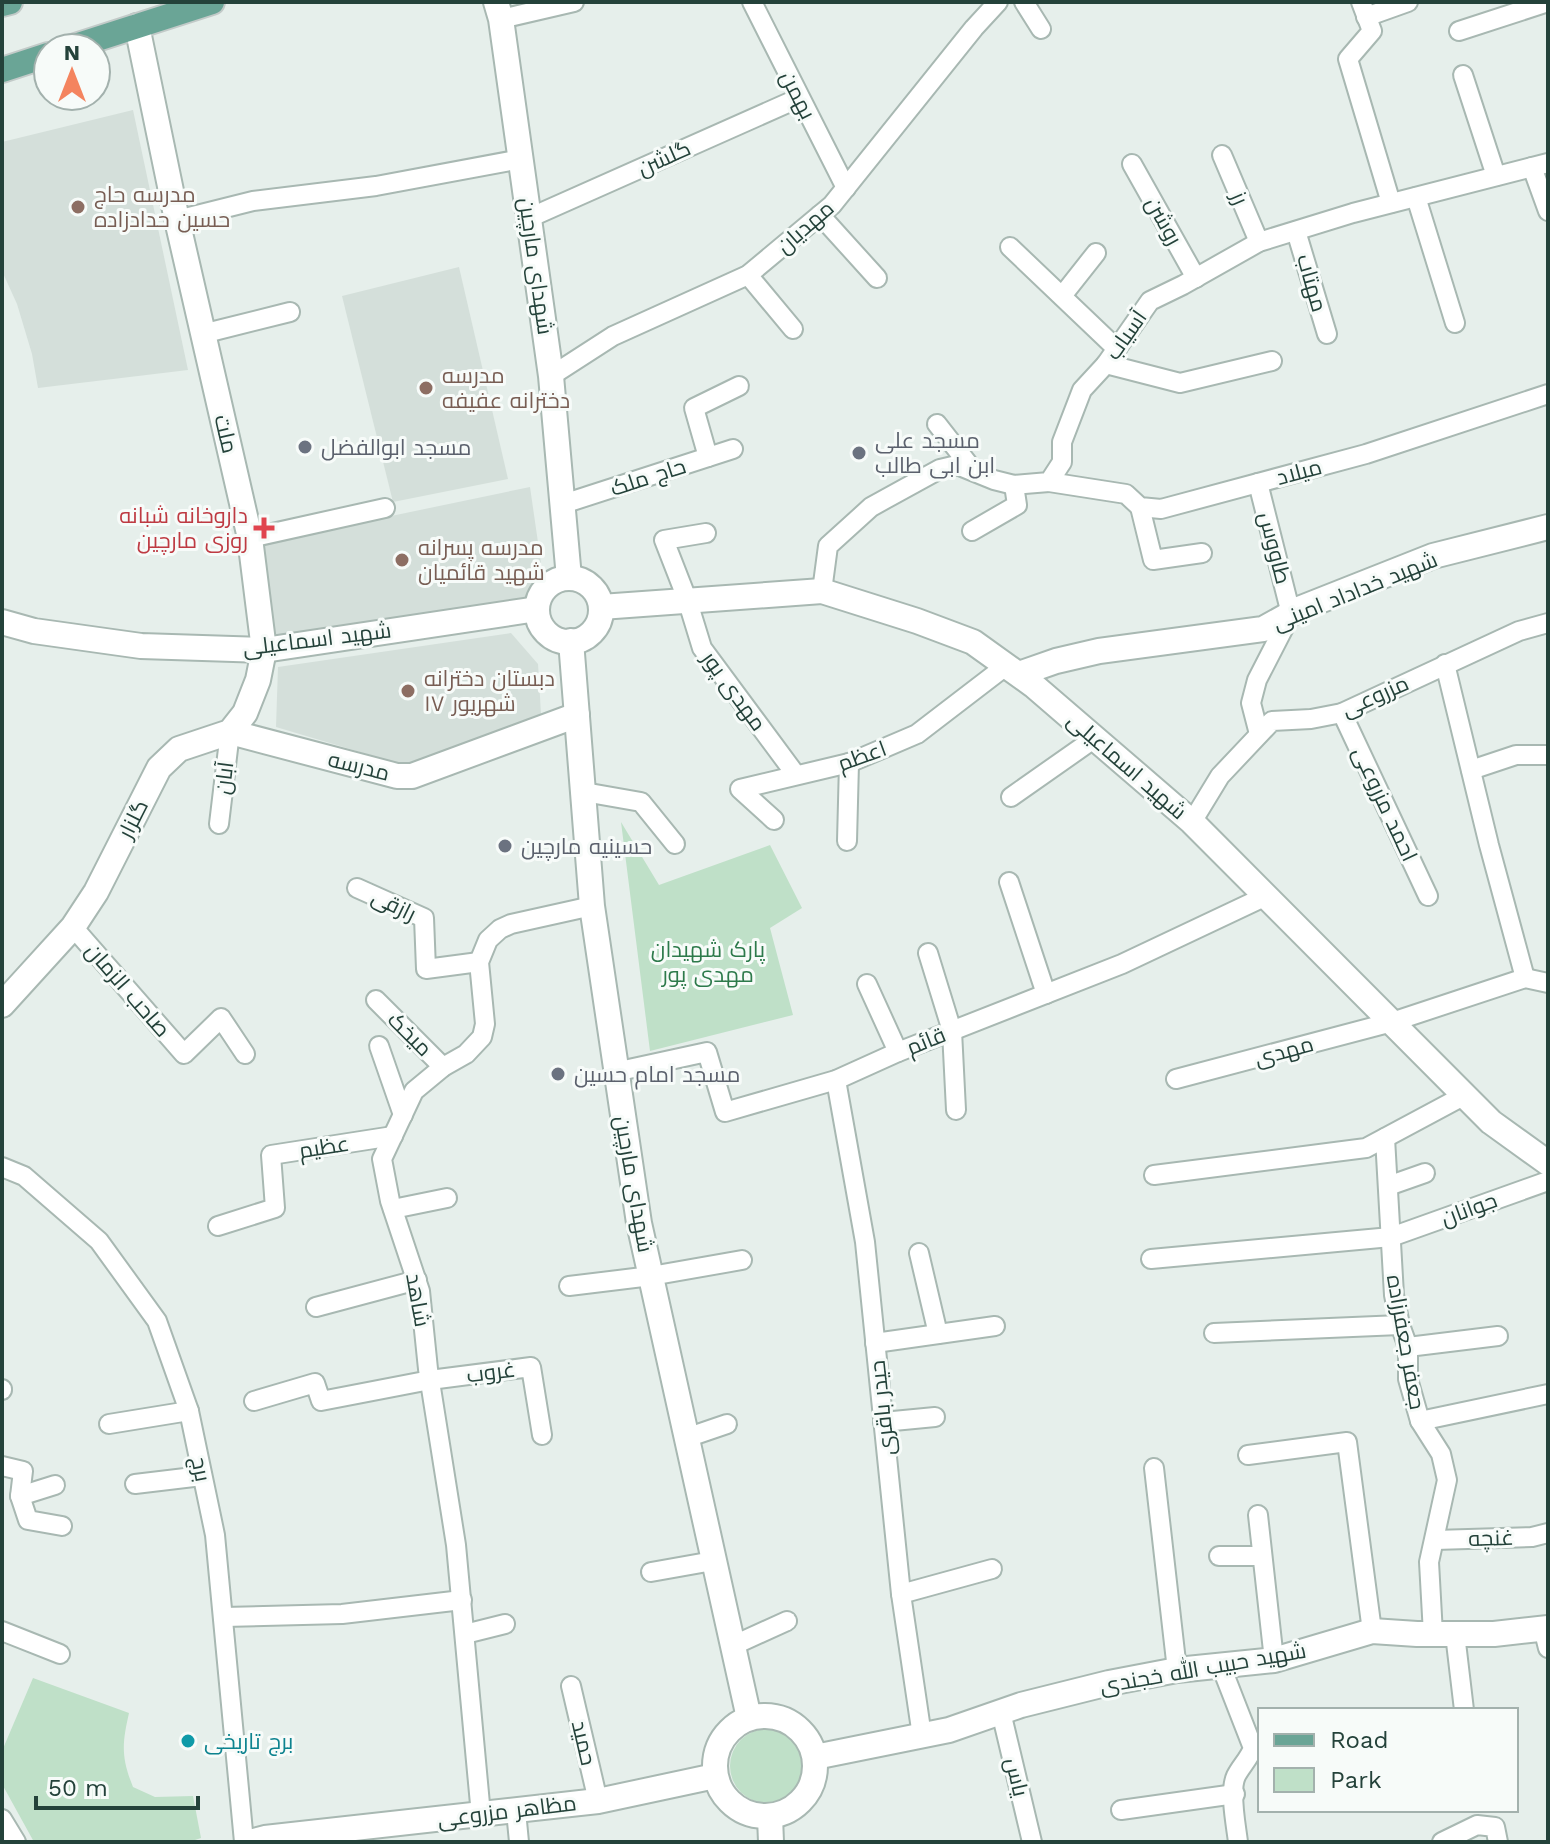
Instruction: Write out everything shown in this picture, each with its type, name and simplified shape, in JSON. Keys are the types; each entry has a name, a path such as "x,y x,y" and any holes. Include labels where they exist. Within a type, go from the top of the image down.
{"main road":[{"path":"2,4 10,2"},
{"path":"112,34 212,2"},
{"path":"2,70 32,60"}],"street":[{"path":"498,7 574,2"},
{"name":"بهمن","path":"752,2 846,188"},
{"name":"مهدیان","path":"551,376 613,336 748,275 820,215 846,188 998,2"},
{"path":"1024,2 1041,29"},
{"path":"1391,203 1348,59 1372,31 1364,10 1408,2"},
{"path":"1459,31 1546,5"},
{"name":"شهدای مارچین","path":"498,7 551,376 569,578"},
{"name":"ملت","path":"137,26 202,334 250,538 264,650"},
{"path":"1463,75 1496,176"},
{"name":"گلشن","path":"529,218 799,98"},
{"name":"رز","path":"1222,155 1259,242"},
{"path":"177,220 253,201 376,186 521,159"},
{"name":"روشن","path":"1132,164 1196,278"},
{"path":"1540,165 1548,211"},
{"name":"آسیاب","path":"1049,482 1062,462 1062,442 1082,390 1112,356 1150,301 1259,242 1391,203 1540,165"},
{"path":"1416,197 1455,323"},
{"path":"820,215 877,278"},
{"name":"مهتاب","path":"1296,231 1327,334"},
{"path":"1010,247 1062,296 1112,356 1180,383 1272,361"},
{"path":"1062,296 1096,253"},
{"path":"748,275 793,329"},
{"path":"202,334 290,312"},
{"path":"708,457 694,408 739,386"},
{"name":"میلاد","path":"1049,482 1126,494 1140,507 1161,509 1366,454 1548,394"},
{"path":"937,424 973,470"},
{"name":"حاج ملک","path":"563,504 733,449"},
{"path":"822,591 828,546 871,507 940,469 957,465 1014,485 1049,482"},
{"name":"طاووس","path":"1258,483 1291,614"},
{"path":"972,531 1017,505 1014,485"},
{"path":"1140,507 1153,560 1202,553"},
{"path":"250,538 385,508"},
{"name":"شهید خداداد امینی","path":"1013,670 1099,651 1263,629 1291,614 1433,556 1548,527"},
{"name":"مهدی پور","path":"706,533 664,540 702,648 796,775"},
{"path":"569,578 578,579 593,590 601,607 600,617 590,634 571,641 551,636 543,629 537,609 539,599 550,584 569,578"},
{"name":"شهید اسماعیلی","path":"601,607 822,591 973,642 1013,670 1192,822 1491,1122 1548,1163"},
{"name":"شهید اسماعیلی","path":"2,622 34,631 141,646 264,650 537,609"},
{"path":"1259,734 1251,703 1257,680 1291,614"},
{"name":"مزروعی","path":"1192,822 1220,776 1272,721 1311,719 1342,713 1519,631 1548,623"},
{"name":"شهدای مارچین","path":"571,641 592,906 639,1223 749,1718"},
{"path":"230,732 245,713 258,680 264,650"},
{"path":"1445,664 1525,978 1548,983"},
{"name":"اعظم","path":"774,820 740,789 849,763 917,734 1013,670"},
{"name":"احمد مزروعی","path":"1342,713 1428,896"},
{"name":"مدرسه","path":"230,732 397,776 412,776 577,715"},
{"name":"آبان","path":"219,824 230,732"},
{"name":"گلزار","path":"2,1005 73,927 96,892 159,768 179,749 230,732"},
{"path":"1011,797 1095,738"},
{"path":"1471,770 1516,755 1548,755"},
{"path":"847,841 849,763"},
{"path":"584,792 641,802 675,844"},
{"path":"1009,882 1046,994"},
{"name":"رازقی","path":"357,888 424,918 426,969 479,962"},
{"name":"قائم","path":"615,1072 707,1052 725,1112 836,1080 898,1052 1122,964 1266,896"},
{"path":"479,962 488,940 500,929 592,906"},
{"name":"صاحب الزمان","path":"73,927 184,1054 221,1018 245,1054"},
{"path":"928,953 952,1031 956,1110"},
{"name":"شاهد","path":"479,962 485,1024 482,1037 466,1054 443,1067 414,1091 382,1159 393,1209 417,1280 456,1545 481,1815"},
{"name":"مهدی","path":"1176,1079 1392,1022 1525,978"},
{"path":"867,984 898,1052"},
{"name":"میخک","path":"376,1000 443,1067"},
{"path":"379,1046 403,1115"},
{"name":"حیدر باقری","path":"836,1080 865,1242 901,1594 922,1736"},
{"path":"1154,1175 1366,1148 1465,1095"},
{"name":"عظیم","path":"218,1226 275,1208 271,1155 393,1136"},
{"name":"جعفر جعفرزاده","path":"1385,1138 1394,1295 1408,1347 1408,1379 1420,1421 1441,1454 1447,1480 1429,1562 1463,1708"},
{"name":"برج","path":"2,1167 24,1176 99,1241 157,1321 189,1411 215,1535 244,1842"},
{"path":"1388,1186 1425,1173"},
{"name":"جوانان","path":"1151,1259 1391,1237 1548,1181"},
{"path":"393,1209 447,1198"},
{"path":"919,1253 938,1334"},
{"path":"569,1286 742,1260"},
{"path":"316,1307 417,1280"},
{"path":"1214,1333 1400,1325"},
{"path":"875,1343 995,1326"},
{"path":"1408,1347 1498,1336"},
{"name":"غروب","path":"430,1380 531,1367 542,1435"},
{"path":"254,1401 315,1383 321,1401 430,1380"},
{"path":"1420,1421 1548,1394"},
{"path":"109,1424 189,1411"},
{"path":"883,1422 935,1417"},
{"path":"686,1438 727,1424"},
{"path":"1248,1455 1347,1442 1372,1631"},
{"path":"2,1466 23,1471 20,1496 28,1520 62,1526"},
{"path":"1154,1468 1177,1670"},
{"path":"135,1484 202,1476"},
{"path":"20,1496 55,1485"},
{"path":"1258,1515 1274,1660"},
{"name":"غنچه","path":"1435,1540 1532,1537 1548,1533"},
{"path":"1219,1556 1262,1556"},
{"path":"651,1572 713,1561"},
{"path":"901,1594 992,1569"},
{"path":"224,1617 342,1614 462,1600"},
{"path":"732,1646 787,1621"},
{"path":"465,1634 505,1624"},
{"path":"2,1631 60,1654"},
{"name":"شهید حبیب الله خجندی","path":"815,1757 949,1730 1001,1712 1109,1683 1177,1670 1274,1660 1372,1631 1546,1635"},
{"path":"1221,1666 1256,1748 1235,1778 1238,1842"},
{"name":"حمید","path":"571,1686 598,1801"},
{"name":"یاس","path":"1001,1712 1032,1842"},
{"path":"778,1717 791,1723 811,1743 815,1757 816,1774 800,1804 786,1813 770,1817 741,1811 729,1802 715,1776 718,1748 725,1735 749,1718 778,1717"},
{"name":"مظاهر مزروعی","path":"250,1842 265,1838 350,1835 598,1801 715,1776"},
{"path":"1121,1810 1235,1794"},
{"path":"516,1811 519,1842"},
{"path":"770,1817 771,1842"},
{"path":"2,1819 16,1842"},
{"path":"1442,1842 1477,1825 1495,1827 1498,1842"}],"shaded area":[{"name":"مدرسه حاج حسین حدادزاده","path":"133,110 188,370 38,388 32,354 17,304 2,271 2,142"},
{"name":"مدرسه دخترانه عفیفه","path":"459,267 508,479 393,502 342,296"},
{"name":"مدرسه پسرانه شهید قائمیان","path":"530,487 543,577 529,601 274,641 262,543"},
{"name":"دبستان دخترانه ۱۷ شهریور","path":"511,633 538,664 541,714 407,766 276,727 278,667"}],"green space":[{"name":"پارک شهیدان مهدی پور","path":"621,822 659,885 770,845 802,908 770,928 793,1015 650,1051"},
{"path":"33,1678 129,1713 124,1750 133,1787 155,1797 193,1796 201,1838 189,1842 34,1842 2,1784 2,1751"},
{"path":"767,1729 788,1735 798,1745 804,1766 798,1787 788,1797 767,1803 746,1797 736,1787 730,1766 736,1745 746,1735"}],"place":[{"name":"مدرسه حاج حسین حدادزاده","path":"78,207"},
{"name":"مدرسه دخترانه عفیفه","path":"426,388"},
{"name":"مسجد ابوالفضل","path":"305,447"},
{"name":"مسجد علی ابن ابی طالب","path":"859,453"},
{"name":"داروخانه شبانه روزی مارچین","path":"264,528"},
{"name":"مدرسه پسرانه شهید قائمیان","path":"402,560"},
{"name":"دبستان دخترانه ۱۷ شهریور","path":"408,691"},
{"name":"حسینیه مارچین","path":"505,846"},
{"name":"مسجد امام حسین","path":"558,1074"},
{"name":"برج تاریخی","path":"188,1741"}]}
